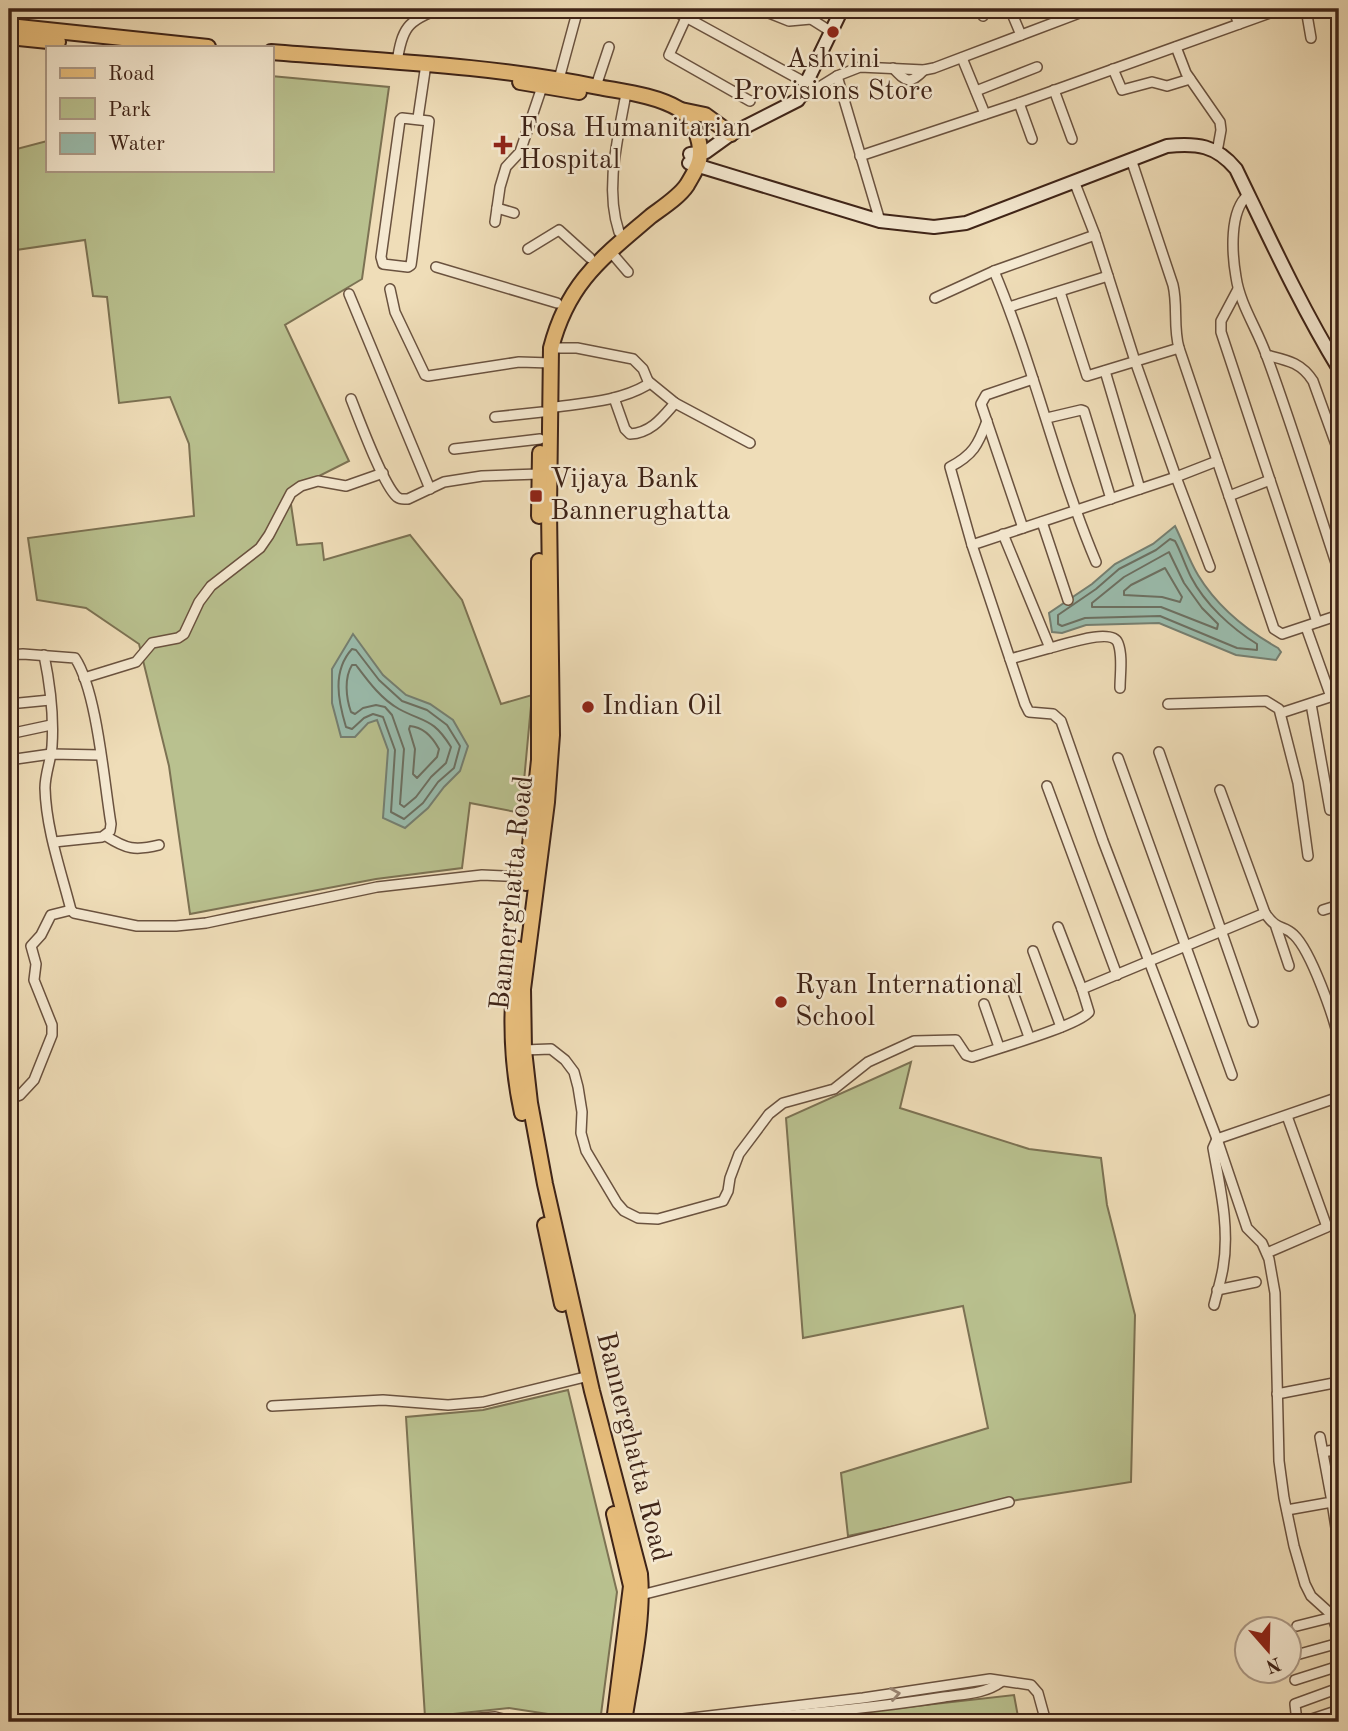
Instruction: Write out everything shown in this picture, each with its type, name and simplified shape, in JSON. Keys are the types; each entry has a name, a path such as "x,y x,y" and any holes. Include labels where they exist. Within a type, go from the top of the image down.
{"main road":[{"path":"694,159 731,134 798,100 842,9"},
{"path":"9,26 199,46"},
{"path":"9,37 102,46"},
{"path":"273,52 397,62 426,68"},
{"path":"273,59 426,68 476,68 596,86 647,96 681,110 705,115 731,134"},
{"path":"549,80 666,111 677,119 686,133 694,159"},
{"path":"681,110 691,121 696,133 694,159"},
{"path":"694,159 880,221 934,227 965,223 1167,146 1197,146 1217,152 1236,169 1283,262 1306,315 1339,369"},
{"name":"Bannerghatta Road","path":"614,1722 631,1586 520,1107 513,1051 513,982 539,760 544,620 547,326 557,303 590,258 681,178 694,159"},
{"name":"Bannerghatta Road","path":"548,358 558,323 580,282 610,251 684,188 694,159"},
{"name":"Bannerghatta Road","path":"546,410 540,439 540,474 544,620 552,735 547,802 523,989 524,1050 537,1143 584,1377 636,1556 641,1595 624,1722"}],"street":[{"path":"397,62 401,36 412,21 440,9"},
{"path":"495,222 506,167 520,152 578,9"},
{"path":"671,9 688,13 806,83"},
{"path":"759,9 789,21 811,19 830,31"},
{"path":"808,9 811,19"},
{"path":"1010,9 1021,35"},
{"path":"1054,9 1059,20"},
{"path":"798,100 837,76 860,67 924,70 1090,9"},
{"path":"1233,9 1238,24"},
{"path":"860,156 1019,103 1281,9"},
{"path":"1306,9 1311,38"},
{"path":"688,13 669,55 673,60 750,101"},
{"path":"596,86 609,47"},
{"path":"1176,47 1190,79 1220,122 1217,152"},
{"path":"962,58 985,114"},
{"path":"976,91 1037,67"},
{"path":"418,118 426,68"},
{"path":"1113,69 1121,89 1124,90 1152,82 1167,86 1190,79"},
{"path":"837,76 880,221"},
{"path":"1055,90 1072,139"},
{"path":"619,232 612,196 617,141 625,99"},
{"path":"1019,103 1032,139"},
{"path":"418,118 428,120 429,123 411,264 408,267 383,264 381,257 400,120 418,118"},
{"path":"1132,159 1175,295 1175,335 1274,629 1282,634 1339,615"},
{"path":"1074,181 1095,235 1135,361 1210,567"},
{"path":"1248,195 1238,207 1235,222 1233,258 1238,289 1266,355 1339,572"},
{"path":"497,208 514,213"},
{"path":"528,249 559,230 590,258"},
{"path":"935,298 994,271 1095,235"},
{"path":"610,251 628,272"},
{"path":"436,267 557,303"},
{"path":"994,271 1047,418 1075,510 1096,562"},
{"path":"1009,307 1108,276"},
{"path":"390,289 396,312 425,375 548,358 577,348 633,359 643,369 648,381 674,403 750,443"},
{"path":"1238,289 1222,321 1221,332 1317,622"},
{"path":"1060,292 1085,374 1089,377 1179,348"},
{"path":"349,294 430,489"},
{"path":"1266,355 1298,363 1307,370 1339,453"},
{"path":"1105,371 1140,489"},
{"path":"1023,528 981,404 986,396 1033,379"},
{"path":"495,416 614,398 635,392 647,385 648,381"},
{"path":"614,398 625,429 630,434 648,430 674,403"},
{"path":"351,399 383,474 396,496 401,499 408,499 444,482 482,476 540,474"},
{"path":"1047,418 1084,411 1111,499"},
{"path":"987,421 967,458 950,467 972,545 1029,712 1053,714 1061,721 1217,1139 1247,1228 1262,1243 1267,1253 1275,1293 1279,1461 1287,1510 1305,1584 1311,1596 1328,1609 1339,1636"},
{"path":"454,449 540,439"},
{"path":"972,545 1217,461"},
{"path":"84,678 136,662 152,643 184,635 199,602 211,586 260,548 270,535 291,493 301,486 318,481 346,486 383,474"},
{"path":"1229,496 1270,480"},
{"path":"1042,522 1068,600"},
{"path":"1003,534 1050,648"},
{"path":"1281,713 1335,695 1306,627"},
{"path":"1010,659 1105,635 1118,641 1120,688"},
{"path":"9,655 75,658 91,704 100,755 111,824 106,836"},
{"path":"44,655 50,685 51,725 51,754 46,789 54,842 71,910"},
{"path":"9,704 50,700"},
{"path":"1168,705 1266,701 1273,703 1281,713 1298,783 1308,856"},
{"path":"1311,704 1329,810"},
{"path":"9,734 51,725"},
{"path":"1159,752 1253,1023"},
{"path":"9,760 51,754 100,755"},
{"path":"1118,758 1232,1075"},
{"path":"1047,786 1117,975"},
{"path":"1220,790 1265,913 1276,927 1289,967"},
{"path":"54,842 106,836 126,848 159,845"},
{"path":"9,1099 20,1095 34,1080 52,1035 52,1025 36,985 36,964 31,946 43,932 51,915 71,910 78,914 136,926 177,926 206,923 377,887 482,875 526,877"},
{"path":"1323,910 1339,905"},
{"path":"1082,989 1265,913"},
{"path":"1276,927 1289,932 1298,940 1337,1023 1339,1041"},
{"path":"524,1050 551,1049 570,1066 578,1087 581,1133 586,1150 617,1203 631,1215 648,1220 669,1217 723,1201 739,1154 769,1114 783,1103 834,1089 867,1062 914,1041 956,1040 969,1057 1086,1017 1090,1012 1058,928"},
{"path":"1033,951 1061,1027"},
{"path":"1010,984 1029,1037"},
{"path":"984,1004 999,1047"},
{"path":"1214,1305 1225,1248 1225,1225 1213,1148 1217,1139 1339,1097"},
{"path":"1267,1253 1327,1227 1287,1116"},
{"path":"1217,1290 1256,1282"},
{"path":"1336,1343 1339,1359"},
{"path":"272,1406 383,1400 438,1405 467,1404 584,1377"},
{"path":"1277,1394 1339,1382"},
{"path":"1320,1437 1334,1486 1332,1502 1339,1547"},
{"path":"1323,1452 1339,1450"},
{"path":"641,1595 1009,1502"},
{"path":"1287,1510 1332,1502"},
{"path":"1302,1625 1333,1617"},
{"path":"1302,1653 1339,1643"},
{"path":"1302,1678 1339,1666"},
{"path":"657,1722 849,1700 990,1679 1031,1685 1038,1693 1046,1722"},
{"path":"715,1722 929,1699 992,1689 1001,1682"},
{"path":"1297,1722 1295,1704 1339,1688"},
{"path":"1303,1722 1339,1710"},
{"path":"433,1722 495,1717 516,1722"}],"green space":[{"path":"273,76 389,87 362,279 285,325 349,461 289,491 297,545 322,543 324,560 410,535 462,600 501,704 532,695 521,813 470,803 462,868 376,879 190,914 169,766 139,644 86,608 37,600 28,538 194,516 189,444 170,397 119,403 107,297 93,296 85,240 9,251 9,151 46,141 46,172 273,172"},
{"path":"911,1062 900,1108 1029,1149 1101,1158 1107,1205 1135,1315 1131,1482 1017,1500 848,1536 841,1473 988,1428 963,1306 803,1338 786,1118"},
{"path":"568,1390 617,1592 600,1722 509,1708 425,1717 406,1417 483,1410"},
{"path":"1014,1695 1019,1722 774,1722"}],"water":[{"path":"1175,526 1195,569 1214,598 1255,634 1278,648 1281,652 1276,660 1236,655 1159,623 1086,625 1062,633 1052,632 1049,613 1092,584 1115,564 1153,544"},
{"path":"353,634 383,675 406,695 430,704 453,720 468,746 460,771 428,808 405,828 383,818 388,750 377,720 368,723 355,737 341,737 332,703 332,669"}],"place":[{"name":"Ashvini Provisions Store","path":"833,32"},
{"name":"Fosa Humanitarian Hospital","path":"503,145"},
{"name":"Vijaya Bank Bannerughatta","path":"536,496"},
{"name":"Indian Oil","path":"588,707"},
{"name":"Ryan International School","path":"781,1002"}]}
